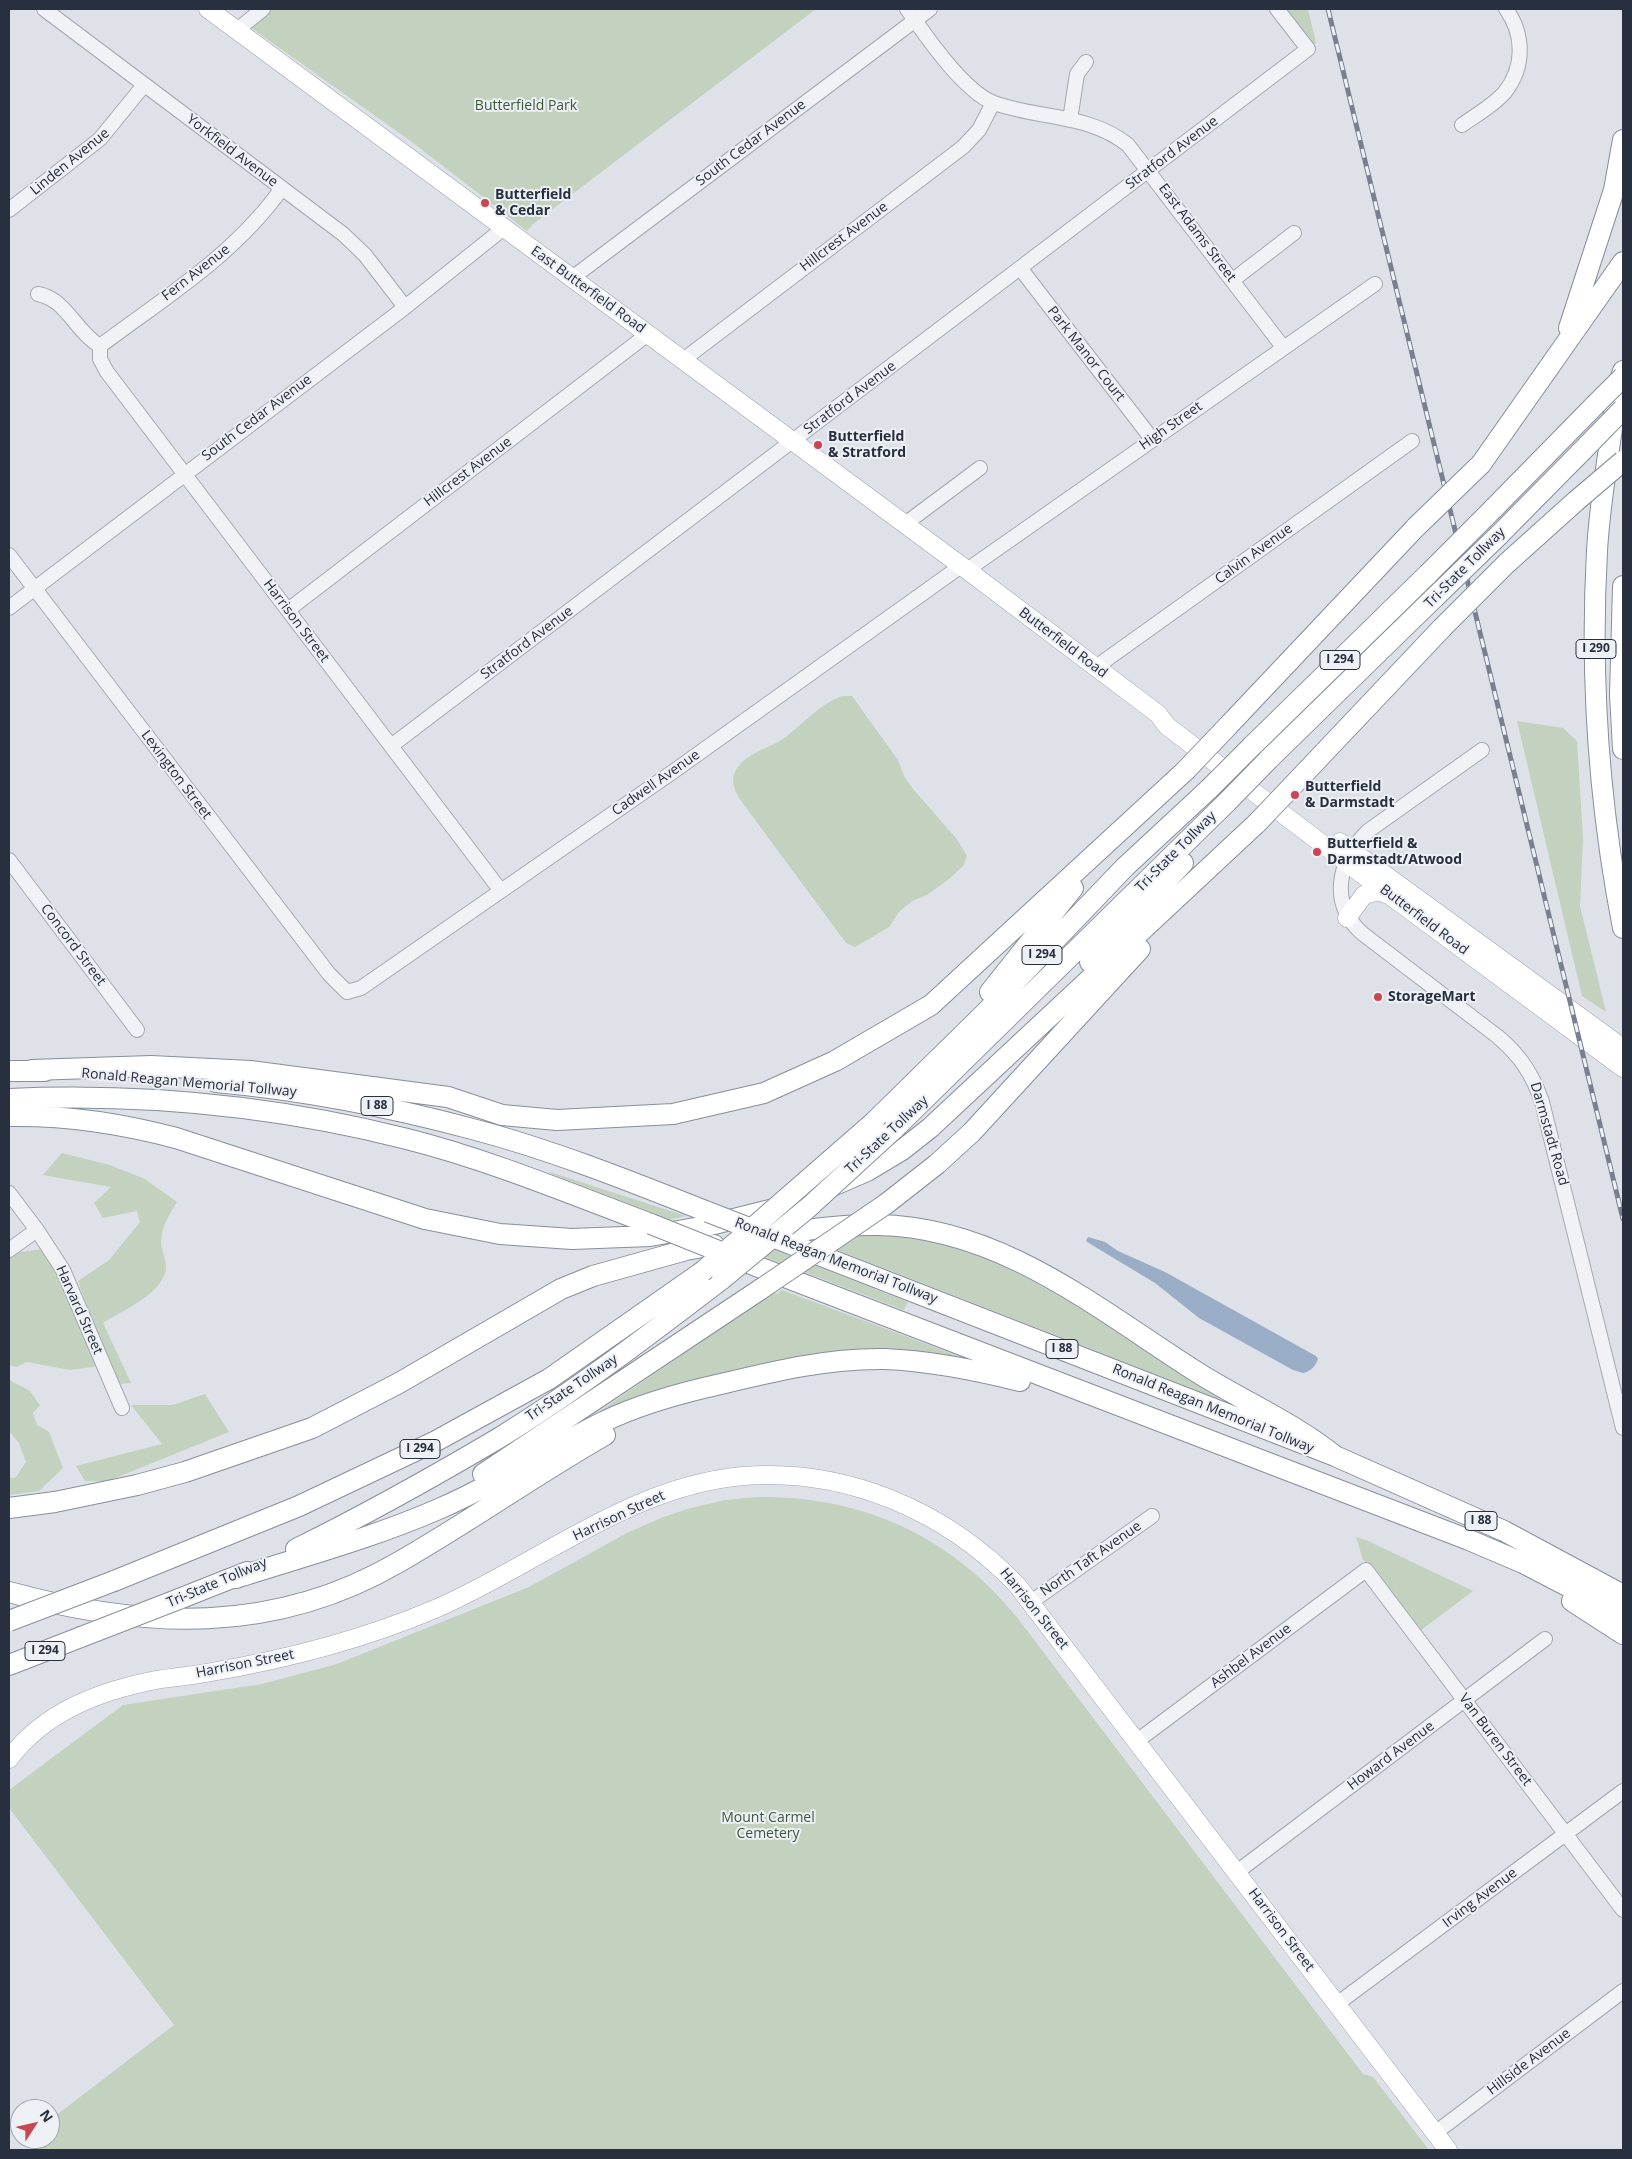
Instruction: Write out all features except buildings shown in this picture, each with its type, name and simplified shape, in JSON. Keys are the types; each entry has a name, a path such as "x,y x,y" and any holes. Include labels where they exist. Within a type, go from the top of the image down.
{"highway":[{"path":"1564,346 1614,190 1623,140"},
{"path":"32,1070 151,1066 250,1071 448,1096 502,1115 557,1120 674,1114 764,1093 835,1061 931,1004 1109,841 1227,728 1416,527 1481,464 1623,262"},
{"name":"I 290","path":"1623,371 1618,386 1598,549 1595,618 1601,767 1607,830 1623,928"},
{"name":"Tri-State Tollway","path":"9,1621 114,1581 299,1506 436,1441 549,1379 702,1272 874,1122 944,1054 1125,867 1209,789 1428,574 1623,377"},
{"name":"Tri-State Tollway","path":"9,1665 236,1578 335,1530 500,1437 640,1342 722,1279 809,1207 893,1130 1232,805 1274,762 1318,712 1623,409"},
{"path":"368,1535 426,1506 483,1474 886,1204 937,1164 972,1132 1257,823 1442,628 1507,563 1623,461"},
{"name":"I 290","path":"1623,586 1620,695 1623,749"},
{"path":"981,1082 1005,1052 1232,805"},
{"path":"9,1116 60,1116 135,1127 176,1138 388,1208 460,1228 539,1238 602,1239 650,1236 723,1222 786,1206 839,1185 868,1171 902,1150 956,1107 1257,823"},
{"path":"944,1054 1109,841"},
{"name":"Ronald Reagan Memorial Tollway","path":"9,1071 32,1070 113,1074 243,1085 382,1108 468,1128 521,1144 608,1173 1335,1456 1504,1531 1623,1595"},
{"name":"Ronald Reagan Memorial Tollway","path":"9,1099 116,1097 176,1100 240,1107 347,1125 459,1155 651,1224 1469,1540 1557,1579 1623,1615"},
{"path":"9,1508 55,1502 145,1483 186,1472 312,1428 399,1383 538,1302 592,1276 686,1250 825,1227 878,1225 926,1230 969,1241 1038,1271 1086,1298 1200,1374 1313,1438 1335,1456"},
{"path":"236,1578 368,1535 442,1507 604,1421 666,1398 785,1368 884,1359 919,1362 998,1375 1099,1407 1147,1417"},
{"path":"9,1592 80,1610 134,1618 212,1620 259,1614 293,1607 336,1593 398,1563 594,1441 673,1402 719,1384"},
{"path":"1469,1540 1568,1598 1623,1634"}],"main road":[{"name":"East Butterfield Road","path":"208,9 964,568"},
{"name":"Butterfield Road","path":"964,568 1158,714 1171,719 1348,855 1623,1048"},
{"name":"Butterfield Road","path":"1348,855 1392,897 1623,1068"},
{"path":"1347,918 1364,895 1378,891 1392,897"},
{"name":"Harrison Street","path":"9,1759 46,1722 76,1704 108,1692 157,1680 204,1674 290,1656 364,1634 442,1606 645,1500 680,1488 713,1480 744,1476 779,1476 813,1478 882,1495 934,1518 977,1547 1004,1571 1031,1602 1448,2150"}],"street":[{"name":"Yorkfield Avenue","path":"44,9 355,244 405,307"},
{"path":"237,30 263,9"},
{"name":"South Cedar Avenue","path":"572,278 911,14 930,9"},
{"name":"Stratford Avenue","path":"391,746 1308,49 1277,9"},
{"path":"1462,125 1501,96 1512,81 1520,59 1519,40 1515,23 1506,9"},
{"name":"East Adams Street","path":"911,14 964,82 993,103 1100,128 1119,138 1149,170 1283,347"},
{"path":"1070,120 1077,74 1086,62"},
{"name":"Linden Avenue","path":"9,210 100,139 144,86"},
{"name":"Hillcrest Avenue","path":"683,360 963,147 979,130 993,103"},
{"name":"Fern Avenue","path":"100,346 231,247 263,215 282,188"},
{"name":"South Cedar Avenue","path":"9,608 184,472 405,307 504,228"},
{"path":"1233,280 1294,233"},
{"name":"Park Manor Court","path":"1020,268 1152,440"},
{"name":"High Street","path":"964,568 1152,440 1375,284"},
{"path":"38,294 50,296 60,305 81,332 100,346"},
{"name":"Hillcrest Avenue","path":"288,610 648,334"},
{"name":"Harrison Street","path":"100,346 100,359 107,372 501,891"},
{"name":"Calvin Avenue","path":"1096,667 1412,441"},
{"path":"904,524 980,468"},
{"name":"Lexington Street","path":"9,554 329,974 347,992"},
{"name":"Cadwell Avenue","path":"347,992 360,988 964,568"},
{"path":"1347,918 1341,896 1348,855 1368,831 1482,750"},
{"name":"Concord Street","path":"9,860 137,1030"},
{"name":"Darmstadt Road","path":"1347,918 1363,934 1511,1047 1529,1071 1542,1102 1623,1428"},
{"name":"Harvard Street","path":"9,1193 37,1230 63,1270 122,1408"},
{"path":"9,1250 37,1230"},
{"name":"North Taft Avenue","path":"1031,1602 1152,1516"},
{"name":"Van Buren Street","path":"1366,1570 1623,1910"},
{"name":"Ashbel Avenue","path":"1137,1741 1366,1570"},
{"name":"Howard Avenue","path":"1237,1872 1545,1639"},
{"name":"Irving Avenue","path":"1337,2004 1623,1791"},
{"name":"Hillside Avenue","path":"1435,2133 1623,1992"}],"green space":[{"name":"Butterfield Park","path":"272,9 816,9 533,224 527,231 412,142 250,27"},
{"path":"1281,9 1308,9 1316,43 1310,47"},
{"path":"842,696 852,696 898,760 904,776 913,789 956,838 967,856 963,866 949,879 927,895 912,901 899,912 889,927 855,947 846,943 739,798 733,781 736,770 746,759 781,740 820,708"},
{"path":"1517,721 1563,728 1577,741 1583,838 1580,906 1606,1012 1582,996"},
{"path":"62,1153 110,1165 145,1179 177,1202 166,1221 161,1241 166,1267 164,1276 146,1297 103,1323 131,1383 119,1384 106,1359 78,1281 109,1260 140,1222 137,1211 103,1218 94,1203 111,1187 43,1175"},
{"path":"550,1172 686,1216 668,1220"},
{"path":"862,1232 930,1239 969,1250 1007,1265 1045,1283 1118,1326 1221,1394 1219,1399 835,1249"},
{"path":"765,1246 908,1302 904,1310 744,1249"},
{"path":"44,1249 61,1274 99,1366 70,1370 27,1362 16,1367 9,1365 9,1259 20,1252"},
{"path":"782,1290 961,1357 960,1360 815,1356 764,1363 692,1380 584,1422 772,1293 777,1294"},
{"path":"9,1380 30,1391 40,1405 33,1413 37,1425 49,1432 63,1468 39,1491 9,1495 9,1479 16,1477 26,1462 19,1443 9,1431"},
{"path":"205,1394 229,1432 108,1481 85,1481 76,1466 162,1444 131,1405 173,1405"},
{"name":"Mount Carmel Cemetery","path":"757,1497 796,1499 832,1504 867,1513 901,1526 932,1542 962,1563 990,1588 1016,1616 1363,2074 1373,2077 1429,2150 34,2150 60,2149 60,2112 174,2025 9,1808 9,1790 123,1705 262,1684 337,1664 529,1587 627,1533 661,1518 687,1509 725,1500"},
{"path":"1356,1537 1473,1591 1420,1631 1371,1565 1363,1560"}],"water":[{"path":"1088,1237 1105,1242 1118,1251 1165,1272 1316,1356 1318,1359 1316,1364 1310,1370 1303,1373 1293,1370 1199,1318 1155,1283 1086,1241"}],"railway":[{"path":"1328,9 1623,1219"}],"place":[{"name":"Butterfield & Cedar","path":"485,203"},
{"name":"Butterfield & Stratford","path":"818,445"},
{"name":"Butterfield & Darmstadt","path":"1295,795"},
{"name":"Butterfield & Darmstadt/Atwood","path":"1317,852"},
{"name":"StorageMart","path":"1378,997"}]}
